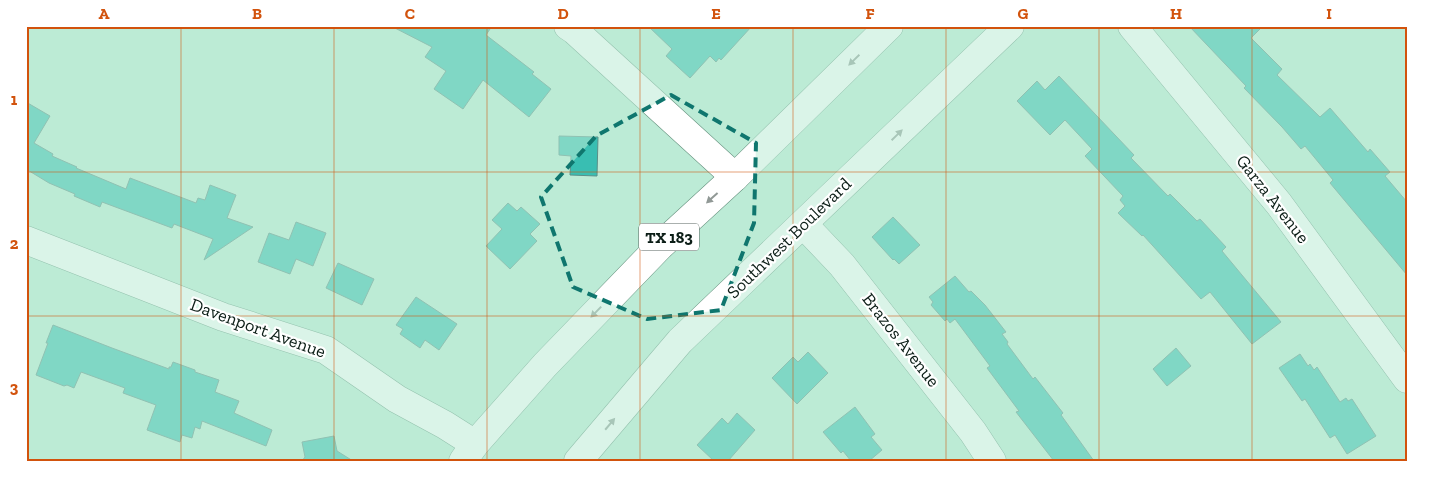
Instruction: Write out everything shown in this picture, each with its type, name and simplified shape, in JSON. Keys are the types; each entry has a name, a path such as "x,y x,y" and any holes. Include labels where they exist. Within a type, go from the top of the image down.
{"street":[{"path":"568,26 735,177"},
{"name":"TX 183","path":"469,452 545,365 660,246 735,177 889,26"},
{"name":"Southwest Boulevard","path":"578,461 680,341 1010,26"},
{"name":"Garza Avenue","path":"1132,26 1279,204 1407,379"},
{"name":"Brazos Avenue","path":"803,224 842,265 973,432 992,461"},
{"name":"Davenport Avenue","path":"26,240 223,316 326,350 397,399 445,425 469,452"}],"highlighted area":[{"path":"671,95 756,143 754,223 721,310 647,319 573,287 541,197 596,136"}],"building":[{"path":"391,26 492,26 486,35 534,72 532,74 551,89 529,117 483,80 463,109 434,89 446,71 425,57 432,47"},
{"path":"648,26 752,26 721,60 719,58 716,62 710,56 690,78 666,56 672,49"},
{"path":"1189,26 1263,26 1251,38 1282,69 1277,75 1320,117 1330,108 1368,152 1370,149 1390,172 1385,176 1407,202 1407,275 1330,183 1333,180 1305,146 1301,149 1244,88 1246,86"},
{"path":"1059,76 1134,155 1131,158 1168,196 1170,194 1197,221 1200,219 1226,247 1222,251 1281,322 1252,344 1210,292 1201,299 1143,235 1118,213 1125,206 1120,200 1123,196 1085,156 1092,149 1065,120 1050,135 1017,101 1037,81 1045,90"},
{"path":"26,102 50,116 34,143 53,154 52,156 126,189 130,178 196,203 198,198 205,200 210,185 236,195 227,218 253,227 204,260 213,239 174,224 172,228 102,202 100,207 49,183 26,169"},
{"path":"559,136 598,137 597,176 570,175 571,156 559,155"},
{"path":"508,203 517,211 521,207 540,224 530,234 537,241 510,269 486,246 502,229 492,220"},
{"path":"893,217 920,245 899,264 872,237"},
{"path":"296,222 326,233 313,266 296,259 290,274 258,262 269,233 289,240"},
{"path":"338,263 374,279 362,305 326,288"},
{"path":"955,276 969,292 971,291 985,305 1006,332 1002,334 1008,342 1007,344 1033,379 1035,377 1063,413 1061,415 1094,461 1054,461 1016,412 1019,411 987,368 990,366 955,319 950,323 947,319 945,321 931,305 933,302 929,297"},
{"path":"416,297 457,324 439,350 425,340 420,348 400,334 403,329 396,325"},
{"path":"53,325 169,369 173,362 219,380 215,392 239,401 234,413 272,430 266,446 202,421 200,429 195,427 192,438 182,435 180,442 147,430 156,405 123,393 125,388 81,372 74,388 36,375"},
{"path":"1176,348 1191,366 1167,386 1153,369"},
{"path":"808,352 828,373 797,404 772,378 793,357 798,362"},
{"path":"1300,354 1308,366 1310,364 1314,370 1317,367 1340,402 1346,398 1348,401 1352,399 1376,436 1347,454 1335,435 1330,438 1305,399 1302,401 1279,368"},
{"path":"855,407 875,434 871,437 882,450 869,461 851,461 843,451 841,453 823,432"},
{"path":"737,413 755,430 728,461 714,461 697,445 722,418 728,424"},
{"path":"334,436 337,451 353,461 302,461 305,457 302,442"}]}
